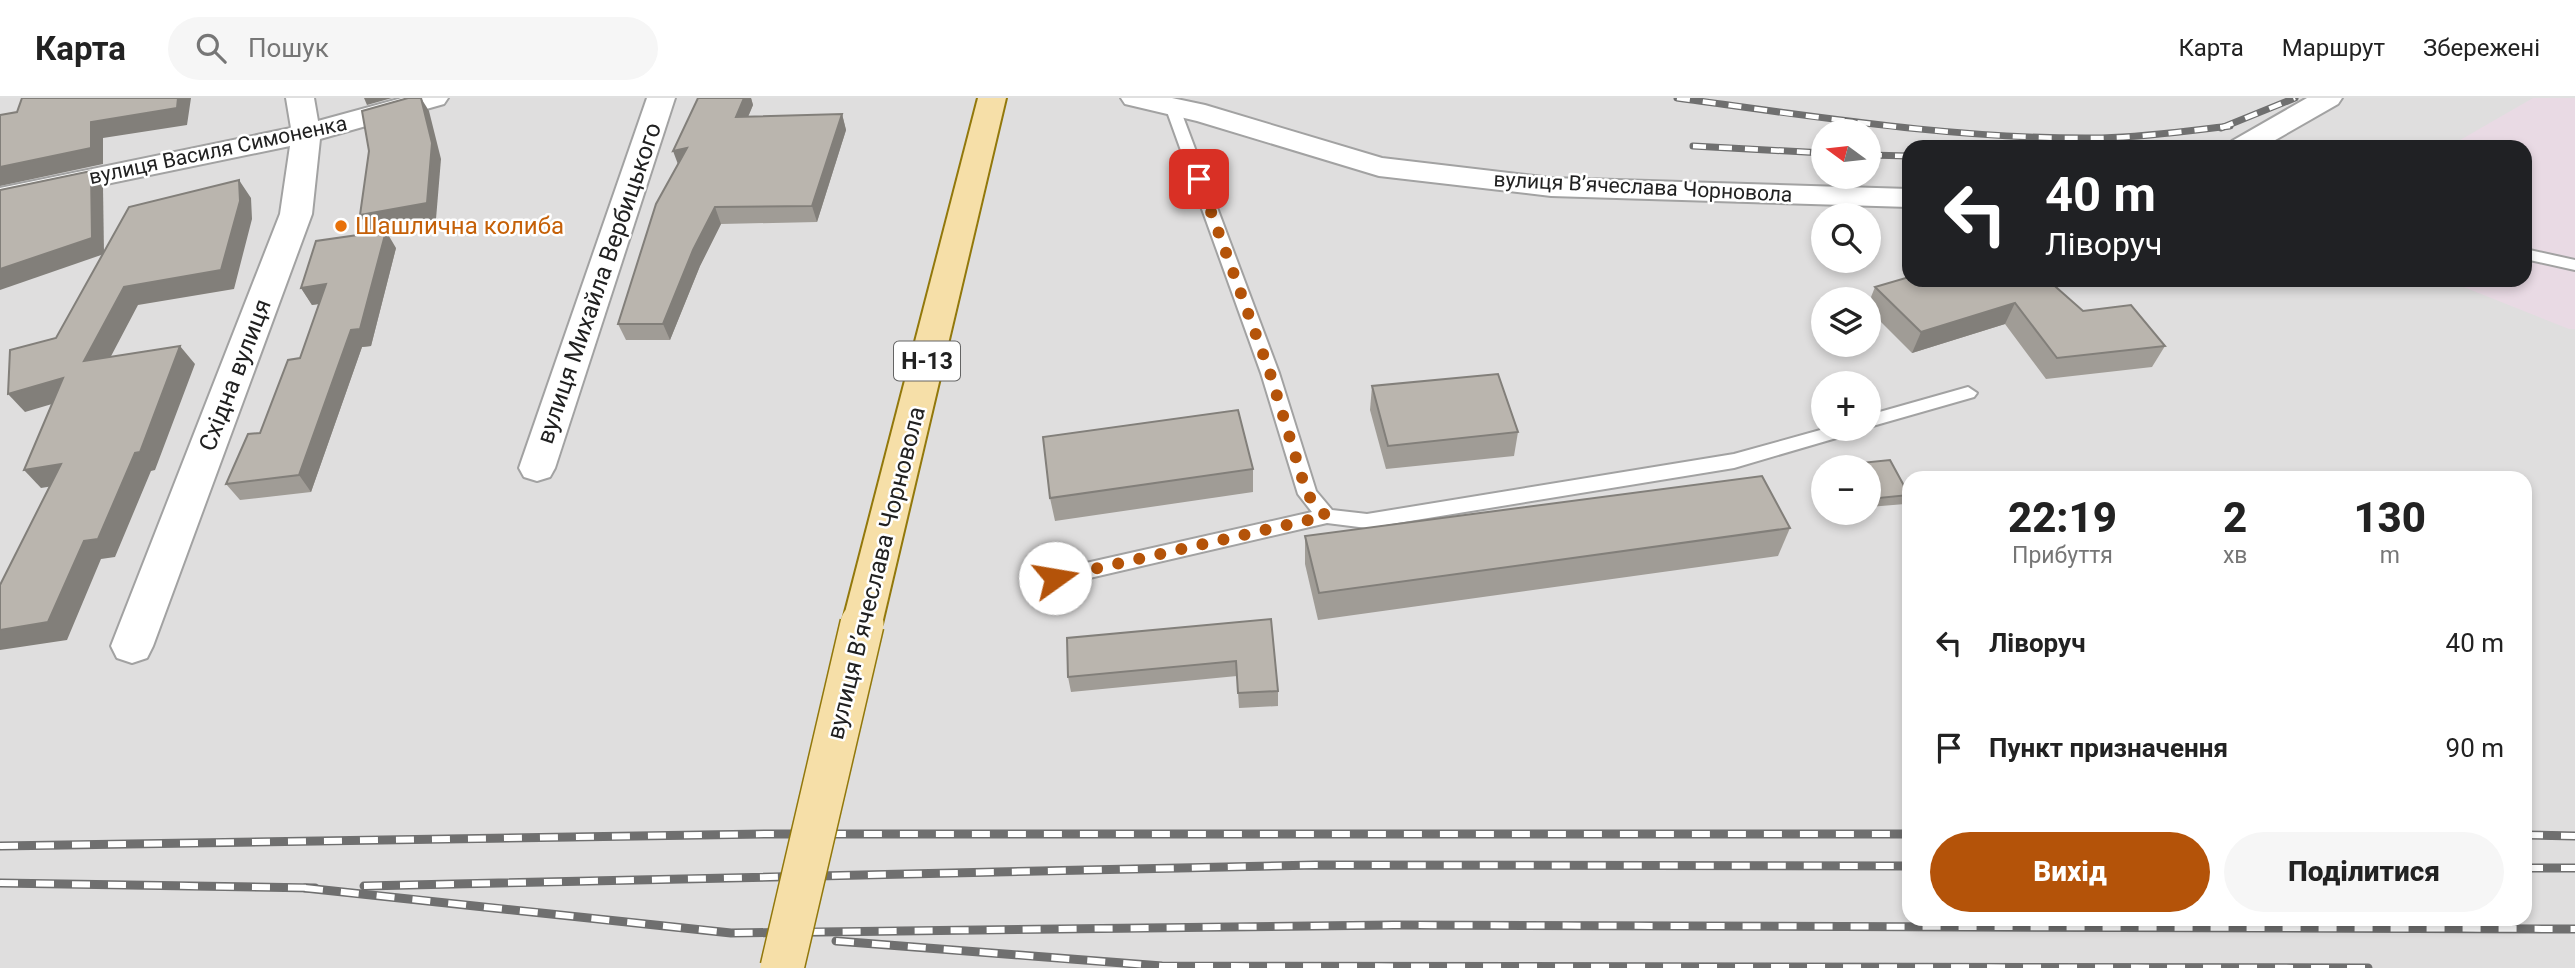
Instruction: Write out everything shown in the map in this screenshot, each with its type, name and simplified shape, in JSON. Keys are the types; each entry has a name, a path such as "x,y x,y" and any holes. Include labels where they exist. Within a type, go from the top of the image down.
{"main road":[{"name":"вулиця Вʼячеслава Чорновола","path":"782,968 862,624 992,98"}],"street":[{"name":"Східна вулиця","path":"132,646 296,214 306,134 300,98"},
{"name":"вулиця Василя Симоненка","path":"0,197 306,134 434,98"},
{"name":"вулиця Михайла Вербицького","path":"537,468 661,98"},
{"name":"вулиця Вʼячеслава Чорновола","path":"1135,98 1379,167 1551,187 1902,198"},
{"path":"2257,140 2328,98"}],"lane":[{"path":"1172,107 1270,373 1307,494 1326,516"},
{"path":"2532,256 2575,265"},
{"path":"1881,418 1968,393"},
{"path":"1055,578 1326,516 1367,521 1734,461 1811,439"}],"shaded area":[{"path":"0,98 2575,98 2575,968 0,968"},
{"path":"2533,98 2575,98 2575,329 2569,329 2464,287 2532,287 2532,140 2460,140"}],"building":[{"path":"22,98 178,98 177,108 91,122 91,148 0,167 0,115 17,112"},
{"path":"408,98 421,98 432,143 427,203 360,215 369,151 362,111"},
{"path":"698,98 744,98 736,117 842,114 812,206 715,207 693,250 663,324 618,324 656,204 687,148 673,151"},
{"path":"91,171 92,238 0,269 0,190"},
{"path":"239,180 240,201 221,270 124,287 84,361 180,346 140,452 135,453 98,539 84,541 48,622 0,630 0,585 61,464 24,470 63,378 8,394 10,350 56,338 129,207"},
{"path":"386,231 360,329 351,330 299,475 226,484 248,434 260,433 288,360 300,358 326,284 301,288 316,241"},
{"path":"1902,279 1902,287 2056,287 2083,311 2131,305 2165,346 2057,358 2015,303 1921,332 1881,293 1881,287 1875,287"},
{"path":"1498,374 1518,432 1388,446 1372,386"},
{"path":"1238,410 1253,469 1050,498 1043,437"},
{"path":"1890,460 1902,482 1902,496 1881,498 1881,461"},
{"path":"1762,476 1790,528 1319,593 1305,536"},
{"path":"1271,619 1278,691 1238,693 1236,661 1068,677 1067,638"}],"railway":[{"path":"1677,98 1889,126 2049,138 2166,134 2224,127"},
{"path":"2224,127 2295,98"},
{"path":"2224,127 2230,126"},
{"path":"1693,146 1811,152"},
{"path":"1881,155 1902,156"},
{"path":"0,846 766,834 1902,834"},
{"path":"2532,835 2575,836"},
{"path":"364,886 1316,865 1902,866"},
{"path":"2532,868 2575,868"},
{"path":"0,883 315,888"},
{"path":"305,888 731,933 1393,925 2575,929"},
{"path":"836,941 1162,966 2368,968"}],"place":[{"name":"Шашлична колиба","path":"341,226"}],"route":[{"path":"1055,578 1326,516 1307,494 1270,373 1199,179"}]}
